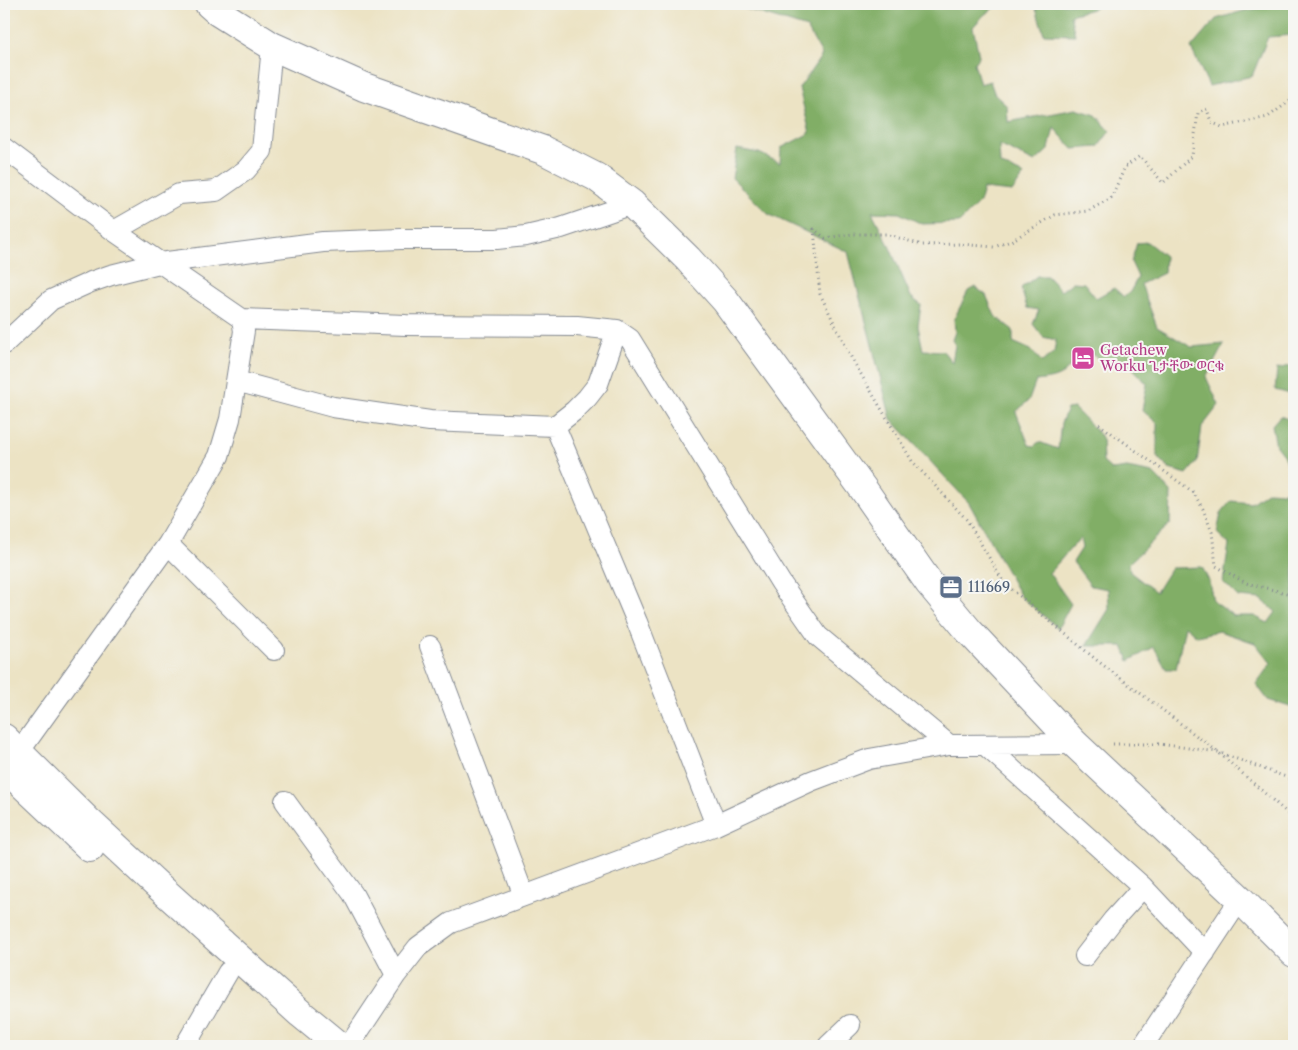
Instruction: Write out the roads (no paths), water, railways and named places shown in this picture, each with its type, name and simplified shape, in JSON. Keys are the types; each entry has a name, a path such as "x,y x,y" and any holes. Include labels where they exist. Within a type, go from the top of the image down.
{"street":[{"path":"210,4 218,12 272,46 364,87 543,150 596,178 632,204 688,259 725,300 935,590 969,632 1075,744 1294,952"},
{"path":"114,231 179,194 216,191 246,170 262,151 272,46"},
{"path":"4,148 114,231 242,319 406,325 578,326 617,330 630,339 781,584 818,636 948,745"},
{"path":"4,344 51,300 111,275 159,263 323,242 402,239 497,239 526,236 561,228 632,204"},
{"path":"9,752 168,544 218,456 230,419 244,331 242,319"},
{"path":"236,381 333,407 430,421 555,426 574,412 598,384 617,330"},
{"path":"555,426 637,622 716,825"},
{"path":"168,544 274,650"},
{"path":"430,646 524,896"},
{"path":"349,1046 396,975 418,947 451,923 716,825 811,781 869,759 948,745 1075,744"},
{"path":"985,745 1143,887 1205,953"},
{"path":"9,752 62,822 310,1046"},
{"path":"9,752 301,1014 340,1046"},
{"path":"285,801 353,894 396,975"},
{"path":"1085,956 1113,920 1143,887"},
{"path":"1143,1046 1240,899"},
{"path":"185,1046 228,972"},
{"path":"828,1046 850,1024"}],"place":[{"name":"Getachew Worku ጌታቸው ወርቁ","path":"1083,358"},
{"name":"111669","path":"951,587"}]}
